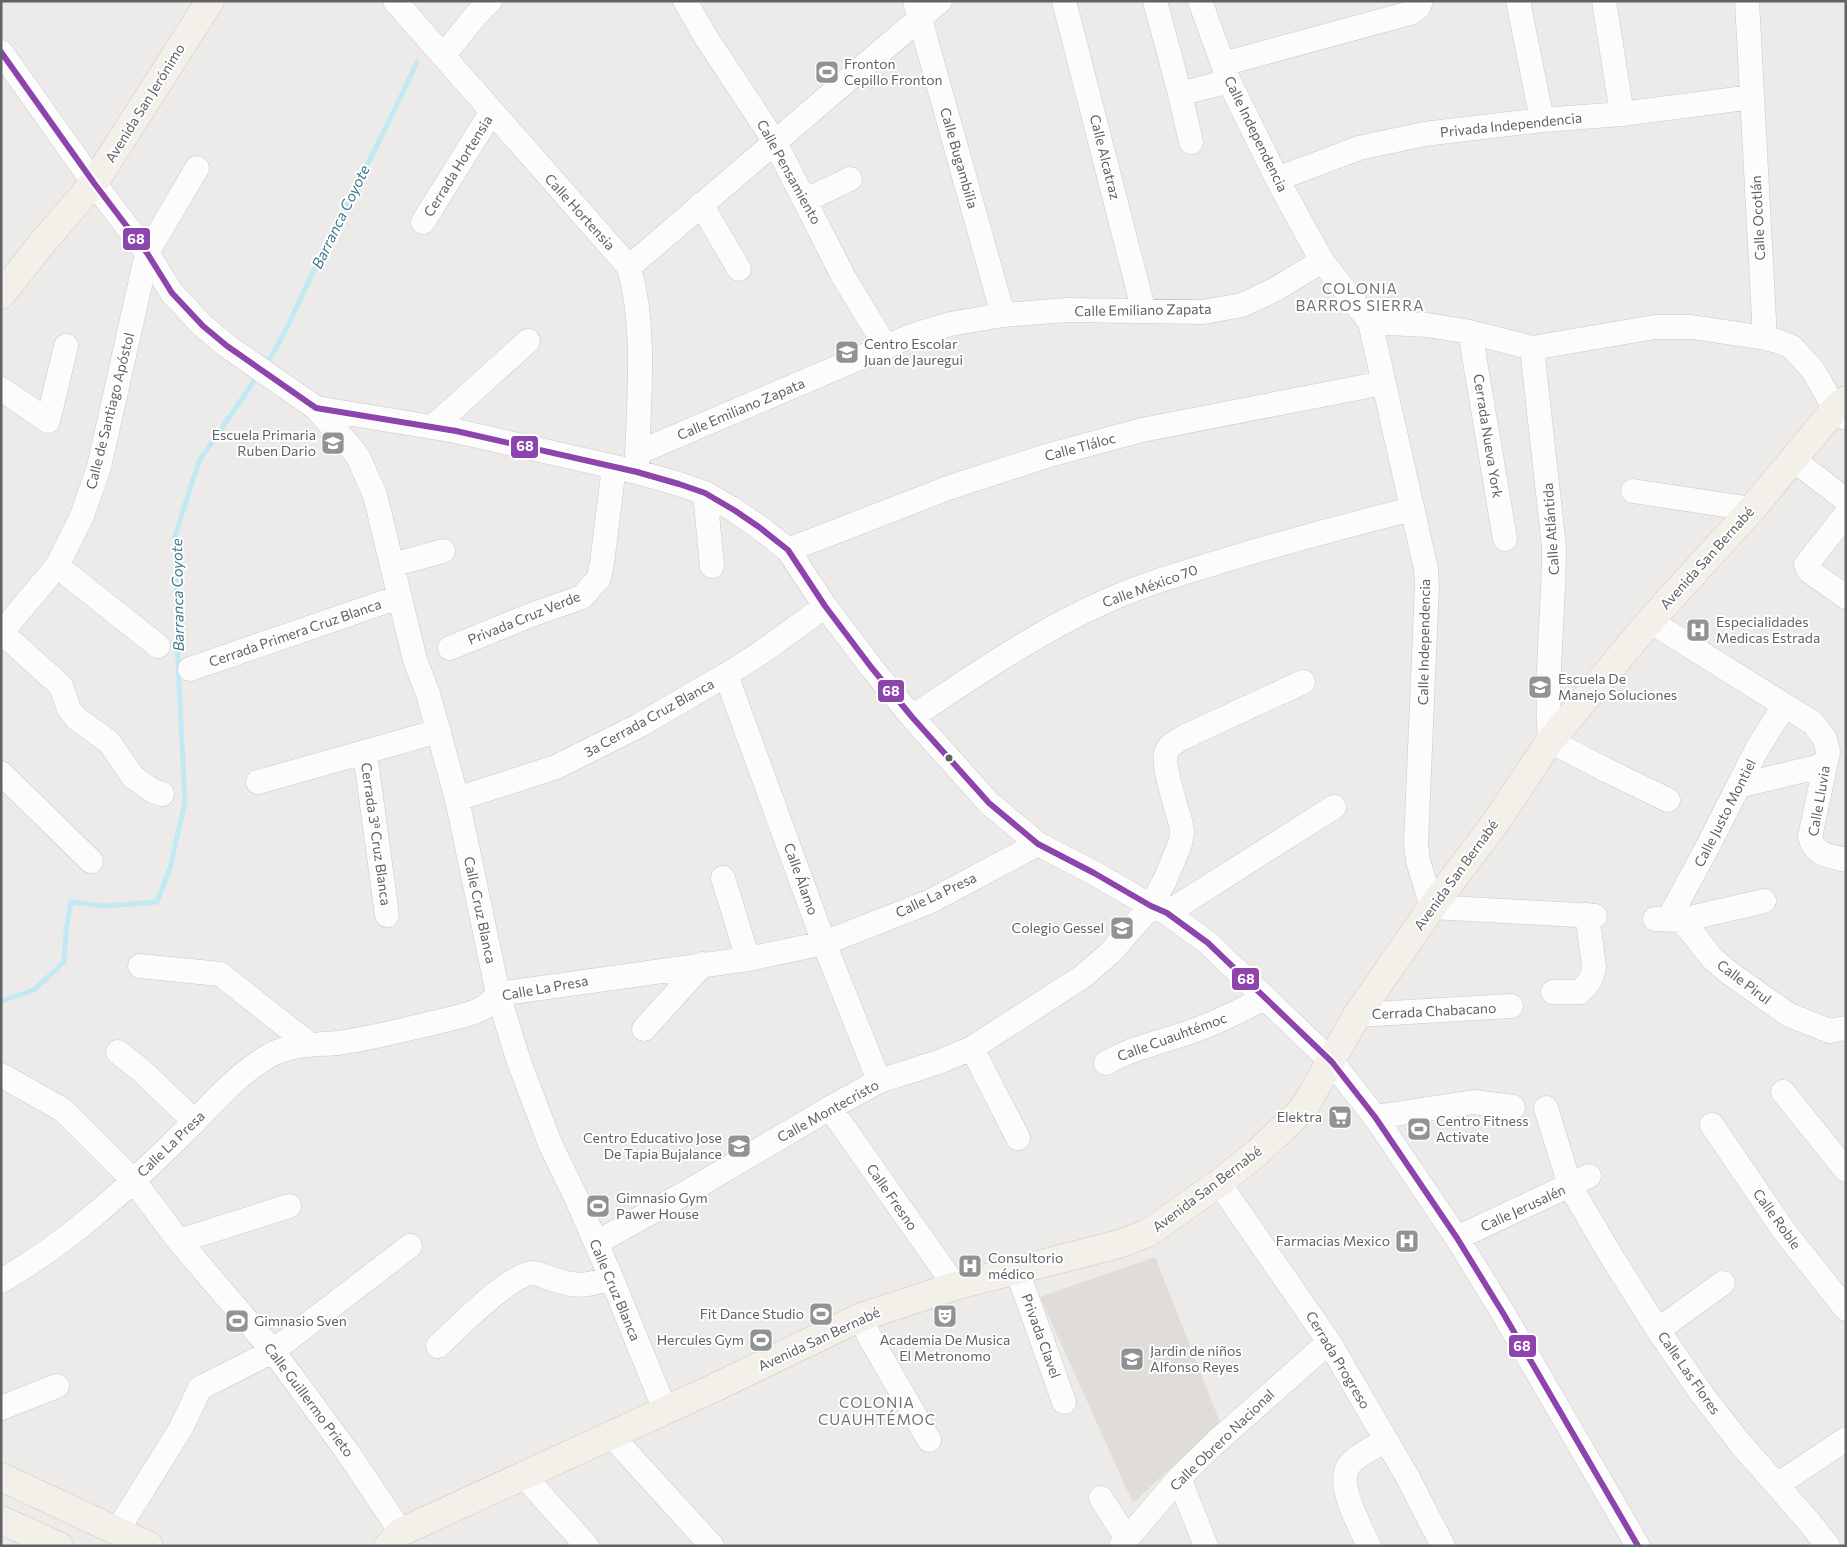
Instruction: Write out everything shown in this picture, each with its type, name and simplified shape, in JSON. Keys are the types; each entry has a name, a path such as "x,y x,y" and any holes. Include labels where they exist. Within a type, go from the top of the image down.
{"main road":[{"name":"Avenida San Jerónimo","path":"1,295 43,242 94,183 210,1"},
{"name":"Avenida San Bernabé","path":"394,1539 523,1475 809,1343 861,1317 955,1286 1119,1244 1148,1233 1219,1183 1258,1152 1304,1108 1332,1062 1357,1015 1432,907 1493,826 1550,741 1650,621 1842,409"},
{"path":"1,1477 149,1546"},
{"path":"1,1520 59,1546"}],"street":[{"name":"Calle Hortensia","path":"395,1 630,267 638,304 637,463"},
{"path":"443,56 476,15 490,1"},
{"name":"Calle Pensamiento","path":"685,1 707,39 775,142 843,276 886,347"},
{"path":"630,267 775,142 917,10 940,1"},
{"name":"Calle Alcatraz","path":"1064,1 1144,312"},
{"path":"1155,1 1191,142"},
{"name":"Calle Independencia","path":"1200,1 1226,72 1277,179 1322,261"},
{"path":"1180,94 1226,72 1410,13 1418,8 1421,1"},
{"path":"1518,1 1542,120"},
{"path":"1604,1 1622,114"},
{"name":"Calle Ocotlán","path":"1747,1 1765,338"},
{"name":"Calle Bugambilia","path":"917,10 1003,315"},
{"path":"1,52 94,183 147,253 172,293 204,326 262,372 316,408 432,427 614,467 637,463 705,493 759,526 788,550 825,606 871,667 912,717 989,803 1038,844 1159,910 1208,943 1332,1062 1375,1117 1457,1238 1503,1313 1638,1546"},
{"name":"Privada Independencia","path":"1277,179 1359,148 1424,134 1542,120 1622,114 1752,97"},
{"name":"Cerrada Hortensia","path":"424,222 492,111"},
{"name":"Calle de Santiago Apóstol","path":"2,633 57,566 82,516 99,467 147,253 197,168"},
{"path":"806,200 850,179"},
{"path":"702,204 739,270"},
{"path":"1322,261 1370,322 1427,325 1470,332 1532,348 1655,327 1692,328 1765,338 1780,342 1792,347 1802,357 1842,409"},
{"name":"Calle Emiliano Zapata","path":"637,463 886,347 911,336 950,324 1003,315 1067,310 1202,312 1242,305 1274,290 1322,261"},
{"name":"Calle Independencia","path":"1370,322 1423,552 1427,584 1416,842 1418,861 1432,907"},
{"name":"Cerrada Nueva York","path":"1470,332 1505,539"},
{"path":"432,427 528,341"},
{"path":"1,389 48,421 66,346"},
{"name":"Calle Atlántida","path":"1532,348 1554,547 1548,692 1550,741"},
{"name":"Calle Tláloc","path":"788,550 948,488 1046,456 1142,430 1383,383"},
{"name":"Calle Cruz Blanca","path":"316,408 346,440 362,465 378,506 415,660 428,694 457,799 498,994 518,1062 532,1100 596,1243 665,1410"},
{"path":"1794,460 1846,500"},
{"name":"Privada Cruz Verde","path":"450,648 582,597 591,588 599,578 602,563 614,467"},
{"path":"1633,491 1752,509"},
{"path":"705,493 712,566"},
{"name":"Calle México 70","path":"912,717 985,668 1044,632 1104,602 1151,583 1280,544 1412,509"},
{"path":"1846,514 1806,565 1809,571 1846,598"},
{"path":"392,565 443,551"},
{"path":"57,566 158,646"},
{"name":"Cerrada Primera Cruz Blanca","path":"190,669 399,597"},
{"name":"3a Cerrada Cruz Blanca","path":"457,799 556,767 638,726 762,652 825,606"},
{"path":"1650,621 1784,706"},
{"path":"2,633 61,686 70,709 76,718 109,742 133,777 162,794"},
{"name":"Calle Álamo","path":"726,675 824,943 879,1081"},
{"path":"1159,910 1165,880 1182,838 1181,824 1166,767 1165,755 1170,746 1184,737 1303,682"},
{"name":"Calle Lluvia","path":"1784,706 1813,723 1825,740 1828,752 1810,836 1813,847 1820,853 1846,860"},
{"name":"Calle Justo Montiel","path":"1668,920 1710,844 1757,749 1784,706"},
{"path":"258,782 439,731"},
{"path":"1550,741 1608,772 1668,800"},
{"name":"Cerrada 3ª Cruz Blanca","path":"365,752 387,915"},
{"path":"1738,786 1825,765"},
{"path":"1,773 91,861"},
{"path":"1159,910 1334,806"},
{"name":"Calle La Presa","path":"2,1279 49,1251 98,1212 134,1181 242,1075 268,1056 309,1044 337,1043 457,1017 481,1010 498,994 774,955 824,943 929,902 1038,844"},
{"path":"723,878 748,959"},
{"path":"1668,920 1764,901"},
{"path":"1432,907 1591,916 1594,966 1590,982 1580,992 1553,992"},
{"name":"Calle Montecristo","path":"596,1243 689,1192 879,1081 939,1062 972,1048 1082,976 1159,910"},
{"name":"Calle Pirul","path":"1668,920 1728,972 1789,1015 1830,1031 1846,1028"},
{"path":"644,1029 703,964"},
{"path":"140,966 220,974 309,1044"},
{"name":"Calle Cuauhtémoc","path":"1106,1063 1122,1053 1187,1033 1227,1018 1264,998"},
{"name":"Cerrada Chabacano","path":"1357,1015 1511,1006"},
{"path":"972,1048 1018,1138"},
{"path":"118,1052 142,1071 195,1122"},
{"name":"Calle Guillermo Prieto","path":"1,1075 63,1110 134,1181 179,1241 274,1351 346,1450 394,1539"},
{"path":"1783,1092 1846,1170"},
{"path":"1375,1117 1474,1102 1513,1107"},
{"name":"Calle Fresno","path":"830,1108 955,1286"},
{"name":"Calle Las Flores","path":"1546,1108 1613,1259 1658,1330 1701,1393 1739,1442 1810,1522 1828,1546"},
{"name":"Calle Roble","path":"1712,1126 1784,1231 1846,1309"},
{"name":"Calle Jerusalén","path":"1457,1238 1579,1181"},
{"name":"Cerrada Progreso","path":"1219,1183 1329,1342 1386,1440 1444,1546"},
{"path":"179,1241 289,1206"},
{"path":"117,1531 181,1428 200,1388 274,1351 410,1246"},
{"name":"Privada Clavel","path":"1017,1270 1064,1402"},
{"path":"438,1346 502,1289 524,1274 539,1274 574,1285 593,1284 610,1277"},
{"path":"1658,1330 1723,1283"},
{"path":"861,1317 869,1336 929,1440"},
{"name":"Calle Obrero Nacional","path":"1124,1543 1179,1478 1216,1442 1329,1342"},
{"path":"1,1408 57,1386"},
{"path":"610,1434 712,1546"},
{"path":"1777,1485 1846,1439"},
{"path":"1369,1546 1348,1498 1344,1480 1349,1465 1386,1440"},
{"path":"523,1475 587,1546"},
{"path":"1179,1478 1206,1546"},
{"path":"1101,1498 1124,1543"}],"shaded area":[{"name":"Jardin de niños Alfonso Reyes","path":"1155,1257 1220,1422 1133,1503 1040,1297"}],"waterway":[{"name":"Barranca Coyote","path":"265,365 287,328 417,62"},
{"name":"Barranca Coyote","path":"1,1001 34,990 64,962 66,931 71,902 105,906 157,902 170,868 185,802 178,664 175,536 199,461 259,374"}],"transit line":[{"name":"68","path":"1,52 94,183 147,253 172,293 203,326 227,346 316,408 456,431 637,472 679,484 705,493 734,510 788,550 825,606 871,667 912,717 989,803 1038,844 1167,913 1208,943 1332,1062 1375,1117 1457,1238 1503,1313 1638,1546"}],"place":[{"name":"Fronton Cepillo Fronton","path":"827,72"},
{"name":"Centro Escolar Juan de Jauregui","path":"847,352"},
{"name":"Escuela Primaria Ruben Dario","path":"333,443"},
{"name":"Especialidades Medicas Estrada","path":"1698,630"},
{"name":"Escuela De Manejo Soluciones","path":"1540,687"},
{"name":"Colegio Gessel","path":"1122,928"},
{"name":"Elektra","path":"1340,1117"},
{"name":"Centro Fitness Activate","path":"1419,1129"},
{"name":"Centro Educativo Jose De Tapia Bujalance","path":"739,1146"},
{"name":"Gimnasio Gym Pawer House","path":"598,1206"},
{"name":"Farmacias Mexico","path":"1407,1241"},
{"name":"Consultorio médico","path":"970,1266"},
{"name":"Fit Dance Studio","path":"821,1314"},
{"name":"Academia De Musica El Metronomo","path":"945,1316"},
{"name":"Gimnasio Sven","path":"237,1321"},
{"name":"Hercules Gym","path":"761,1340"},
{"name":"Jardin de niños Alfonso Reyes","path":"1132,1359"}],"district":[{"name":"COLONIA BARROS SIERRA","path":"1360,298"},
{"name":"COLONIA CUAUHTÉMOC","path":"877,1412"}]}
